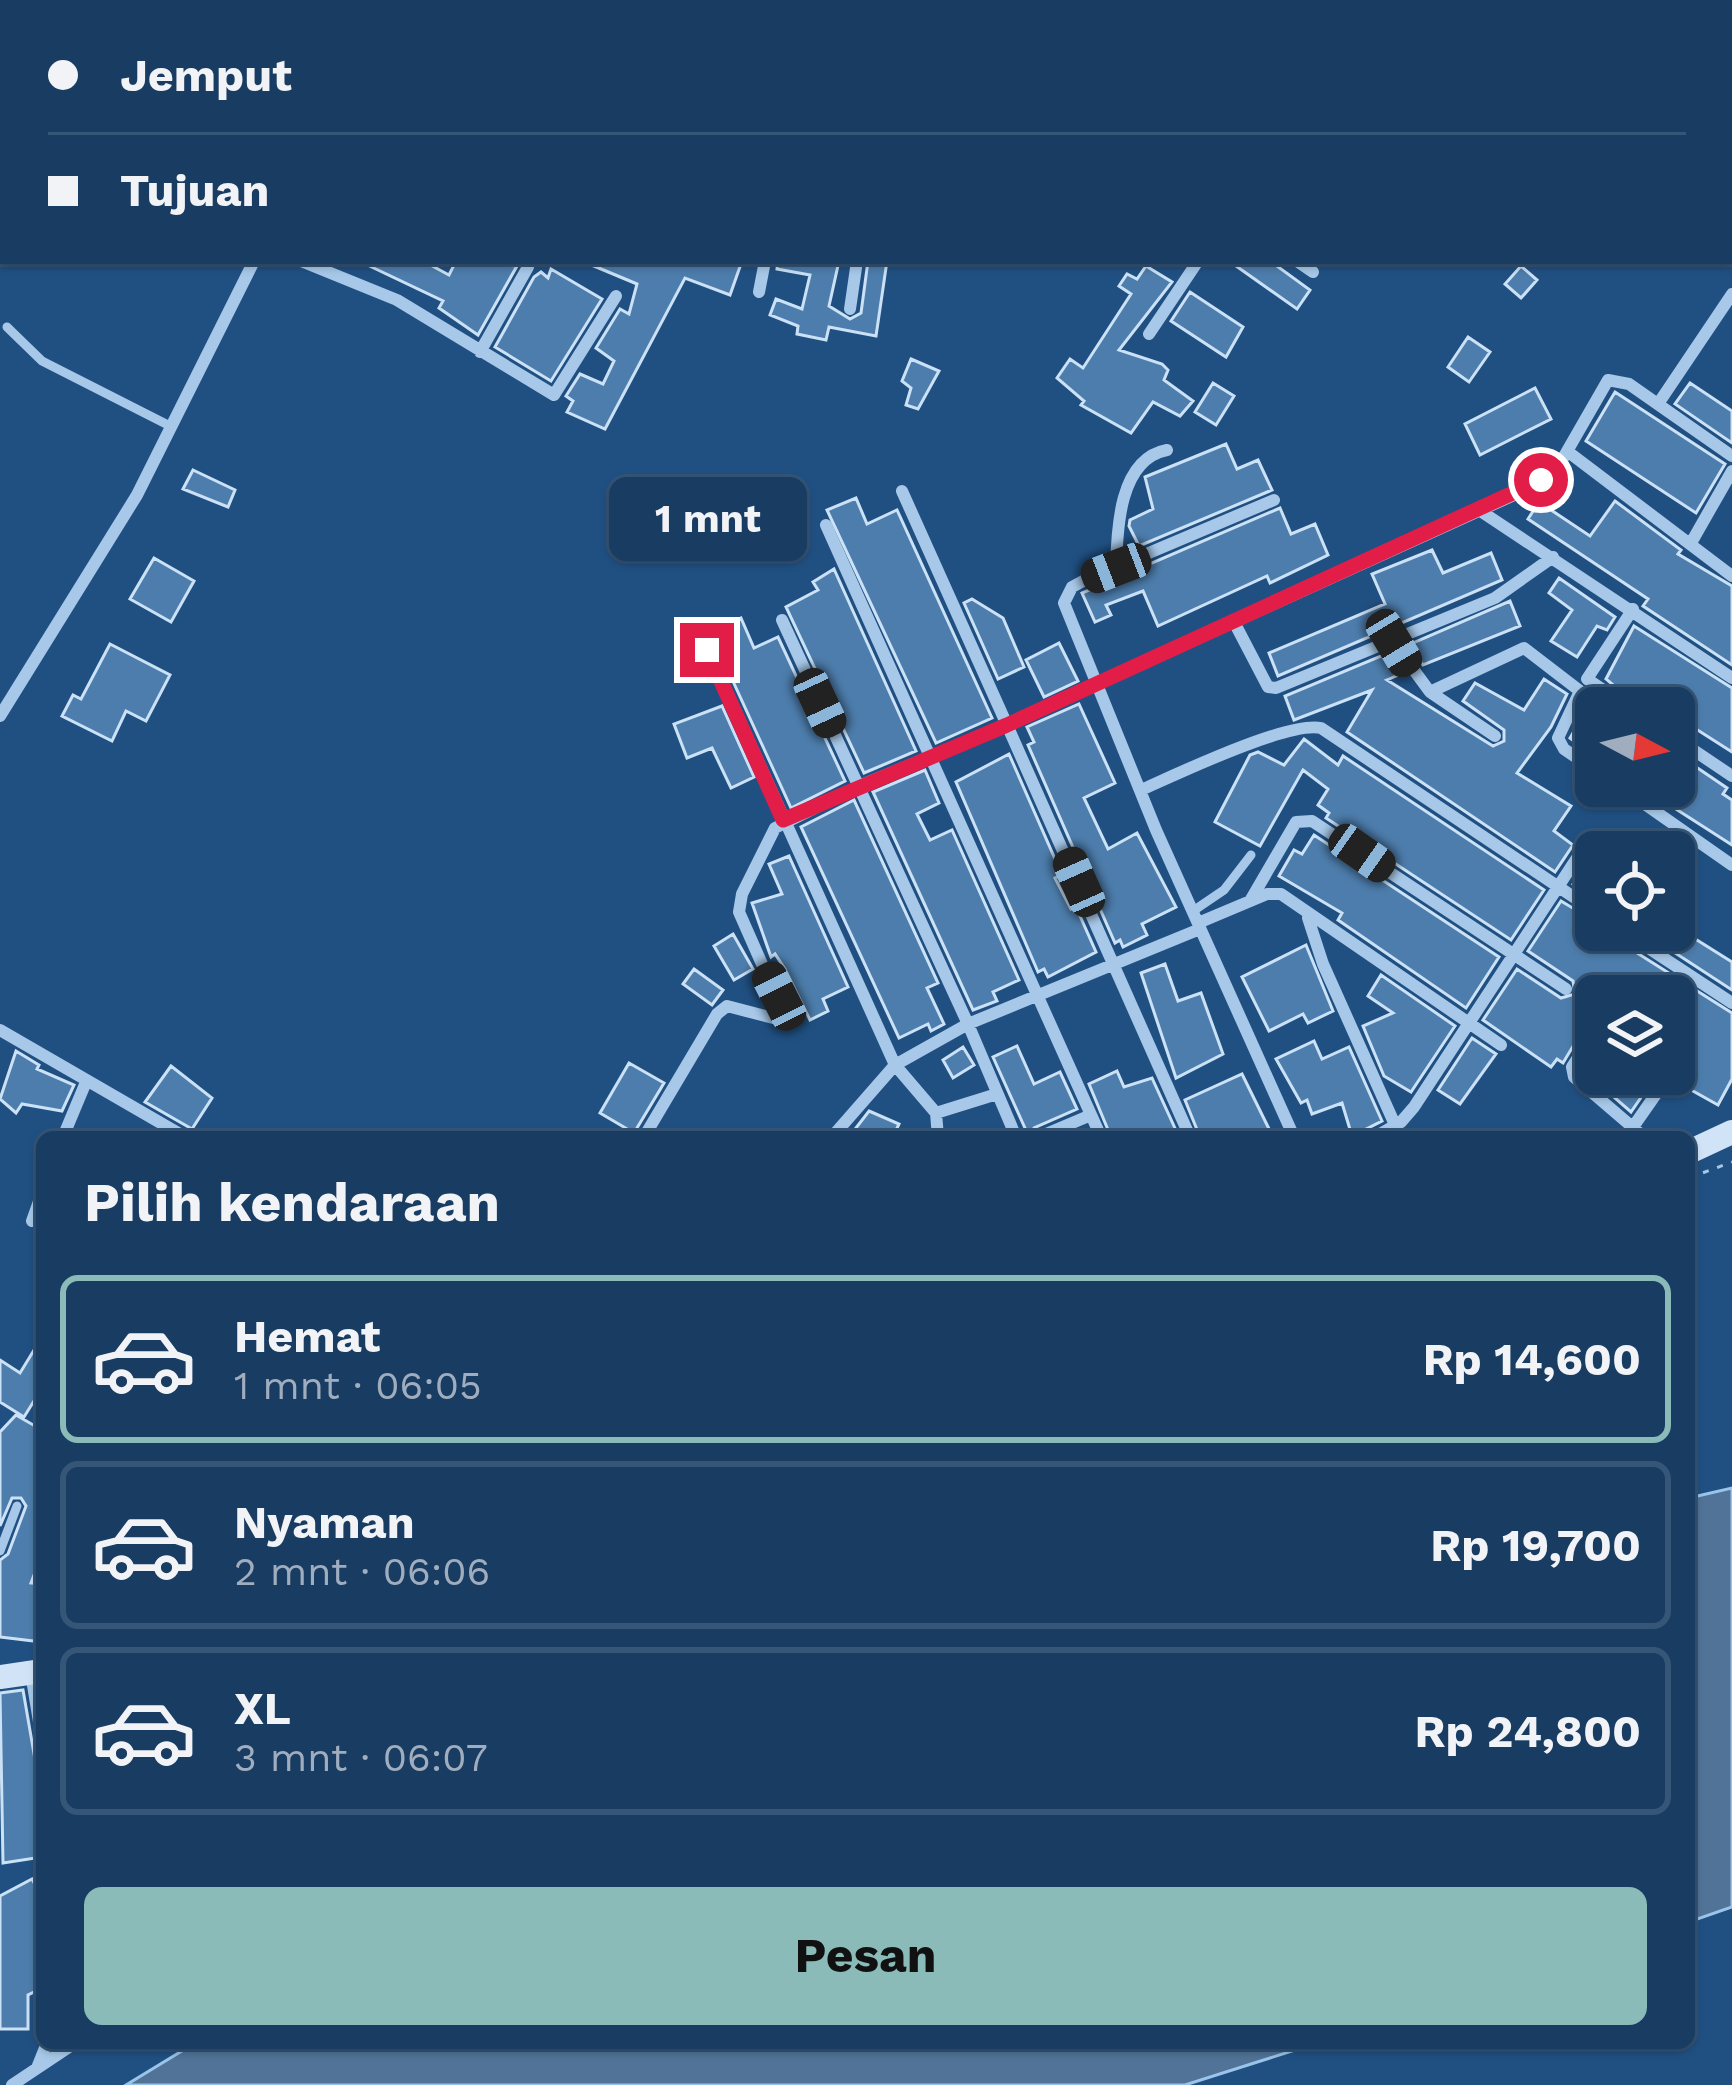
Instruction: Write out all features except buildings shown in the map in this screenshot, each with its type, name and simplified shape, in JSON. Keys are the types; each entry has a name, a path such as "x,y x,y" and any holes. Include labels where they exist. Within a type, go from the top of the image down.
{"street":[{"path":"0,716 87,584 253,264"},
{"path":"308,264 397,300 554,394 616,296"},
{"path":"759,292 764,264"},
{"path":"850,309 857,264"},
{"path":"1149,334 1196,264"},
{"path":"1301,264 1312,272"},
{"path":"480,352 528,267"},
{"path":"1658,404 1732,294"},
{"path":"648,1131 724,1008 783,1017 784,1006 740,919 739,905 770,836 783,820 1482,512 1541,480 1567,452 1608,380 1620,379 1732,456"},
{"path":"1116,568 1131,480 1147,458 1167,450"},
{"path":"1567,452 1732,576"},
{"path":"1691,543 1732,471"},
{"path":"902,491 1187,1131"},
{"path":"1274,500 1085,580 1065,595 1072,633 1291,1131"},
{"path":"1482,512 1732,678"},
{"path":"826,526 1098,1131"},
{"path":"1233,620 1272,689 1496,598 1553,557"},
{"path":"1599,687 1587,679 1633,609"},
{"path":"782,620 1013,1131"},
{"path":"1394,643 1430,692 1495,736"},
{"path":"1430,692 1524,648 1575,687"},
{"path":"707,650 895,1065 936,1113 938,1131"},
{"path":"1575,702 1558,738 1575,756"},
{"path":"1141,790 1312,726 1575,898"},
{"path":"1695,751 1732,776"},
{"path":"1648,807 1732,865"},
{"path":"1250,901 1287,833 1296,822 1312,820 1566,989"},
{"path":"1386,1131 1414,1107 1575,860"},
{"path":"837,1131 895,1065 968,1024 1114,963 1197,921 1281,894 1501,1045"},
{"path":"1308,916 1323,964 1396,1126"},
{"path":"1653,951 1732,1003"},
{"path":"0,1030 174,1131"},
{"path":"65,1131 86,1082"},
{"path":"936,1113 997,1094"},
{"path":"1595,1095 1638,1131"},
{"path":"1640,1131 1659,1095"},
{"path":"1054,1131 1091,1115"},
{"path":"1695,1149 1732,1132"},
{"path":"32,1221 36,1210"},
{"path":"0,1677 36,1671"},
{"path":"37,2068 45,2049"},
{"path":"12,2085 66,2049"}],"lane":[{"path":"7,327 42,361 172,427"},
{"path":"1197,921 1251,856"},
{"path":"0,1551 17,1506"}],"path":[{"path":"1695,1176 1732,1162"}],"water":[{"path":"1732,1488 1732,1907 1695,1920 1695,1497"},
{"path":"185,2049 1298,2049 1185,2085 126,2085"}],"route":[{"path":"707,650 783,820 1482,512 1541,480"}]}
